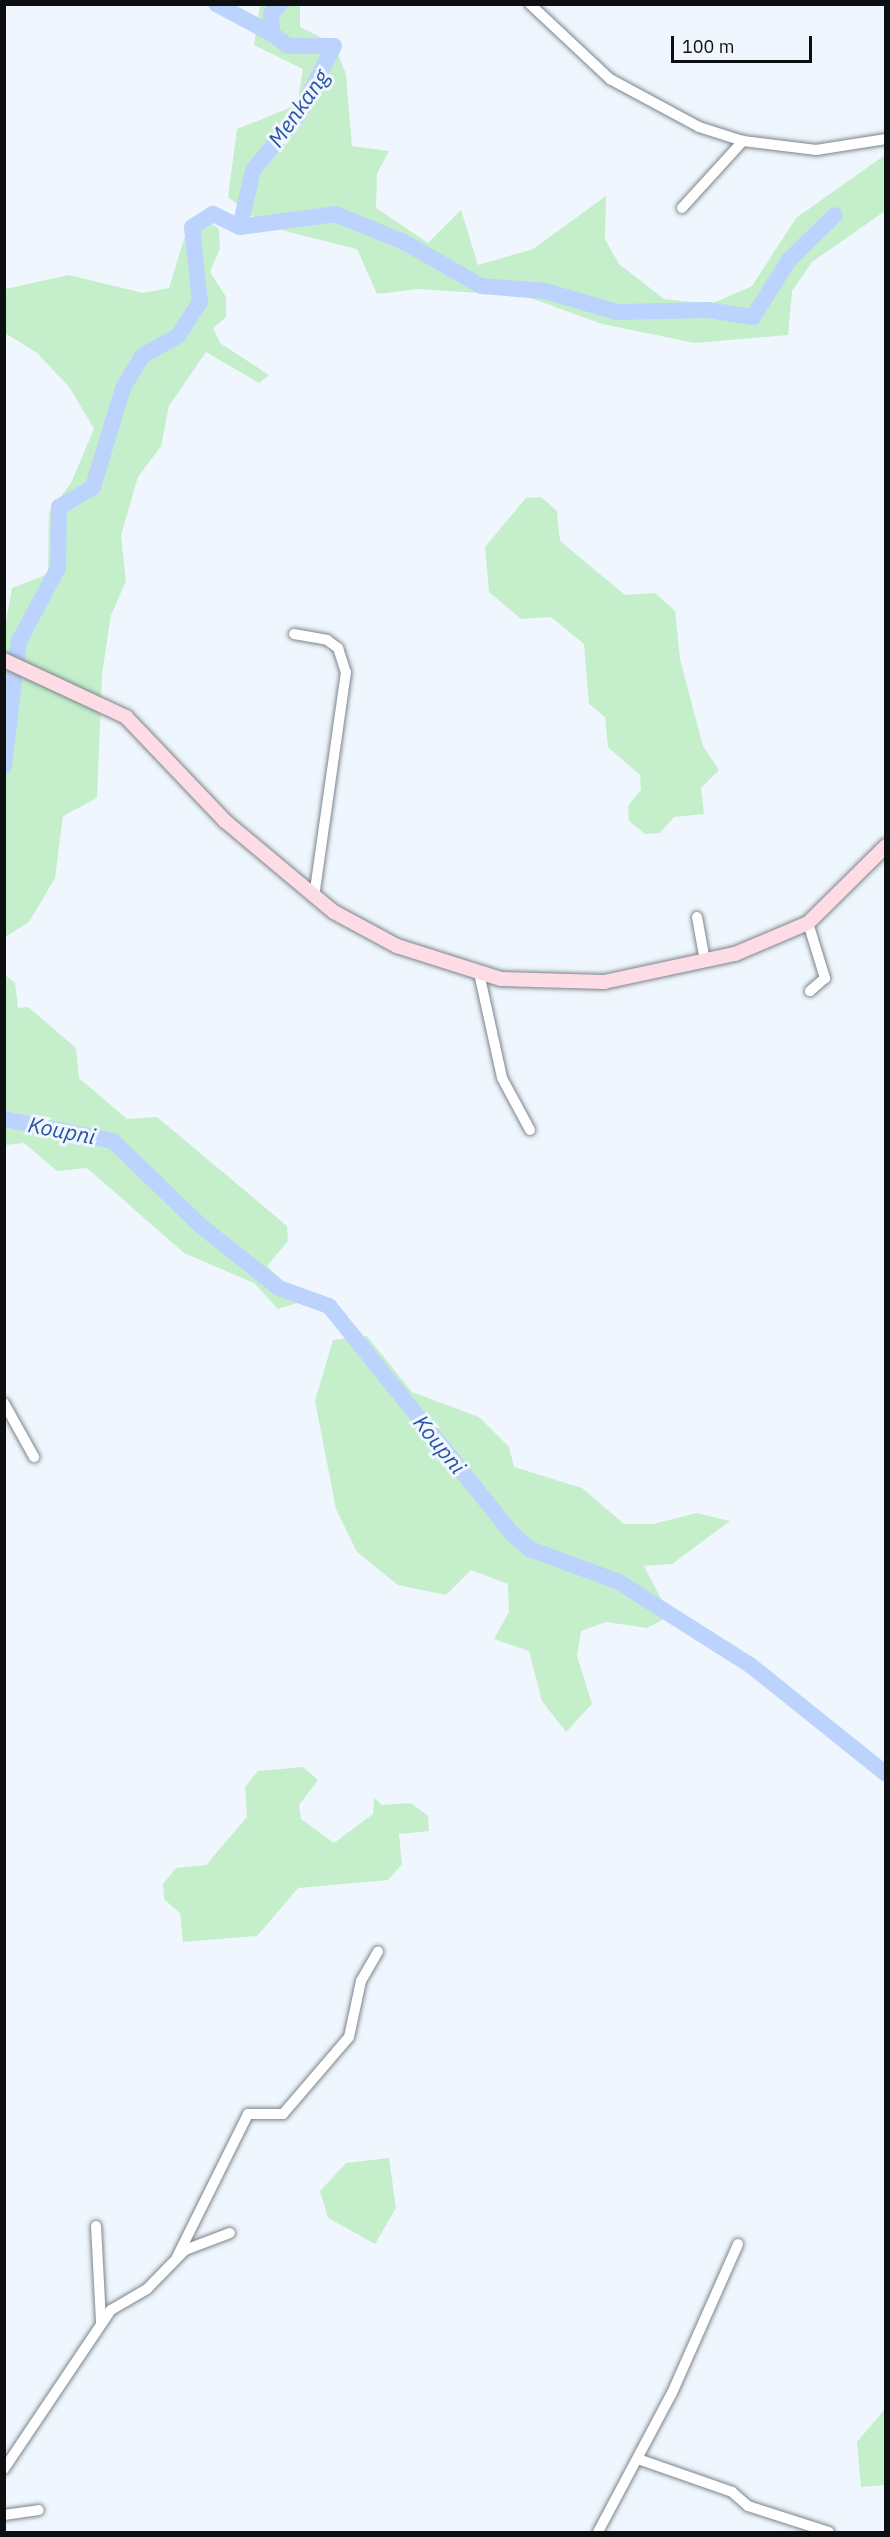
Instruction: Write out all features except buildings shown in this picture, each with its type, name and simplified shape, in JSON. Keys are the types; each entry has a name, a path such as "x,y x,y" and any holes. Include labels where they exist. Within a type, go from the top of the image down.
{"main road":[{"path":"4,660 126,717 225,821 314,898 397,946 479,974 572,984 705,961 808,923 885,846"}],"street":[{"path":"530,4 609,79 699,127 743,141 834,151 885,139"},
{"path":"682,208 743,141"},
{"path":"294,634 332,644 346,672 314,898"},
{"path":"697,917 705,961"},
{"path":"808,923 825,978 810,991"},
{"path":"479,974 502,1078 530,1130"},
{"path":"4,1404 34,1457"},
{"path":"4,2469 62,2389 101,2321 122,2301 147,2289 177,2257 248,2114 283,2114 349,2037 361,1981 378,1952"},
{"path":"96,2226 101,2321"},
{"path":"177,2257 230,2233"},
{"path":"598,2532 638,2459 738,2244"},
{"path":"638,2459 732,2492 748,2506 830,2532"},
{"path":"4,2515 39,2510"}],"green space":[{"path":"260,5 300,5 300,27 334,44 346,74 352,146 389,151 377,174 376,208 428,243 461,210 478,265 533,249 606,196 605,239 619,264 664,299 711,304 752,286 796,218 885,155 885,211 812,262 792,291 788,335 695,343 602,324 525,296 418,289 377,294 357,249 265,226 228,197 237,129 297,105 303,69 254,45"},
{"path":"203,217 219,229 220,248 210,272 226,297 226,317 213,328 220,343 269,375 259,383 206,352 169,406 161,446 138,477 121,535 126,581 111,615 102,674 97,798 63,816 55,878 29,922 5,937 5,627 12,588 48,574 49,512 71,483 94,429 70,388 37,353 5,333 5,289 69,275 143,293 169,288 184,239"},
{"path":"541,497 557,511 560,541 625,595 655,593 675,611 680,659 703,746 719,770 701,788 704,814 674,817 660,833 645,834 629,821 628,806 641,790 640,775 608,747 605,717 589,704 584,644 551,617 521,619 489,592 485,547 526,498"},
{"path":"5,975 15,983 18,1008 28,1007 76,1048 79,1078 127,1119 157,1117 287,1226 288,1241 267,1266 304,1301 278,1309 254,1283 184,1253 87,1168 57,1171 24,1143 5,1145"},
{"path":"367,1336 412,1392 479,1417 509,1447 514,1467 582,1488 624,1524 653,1524 697,1513 730,1521 672,1564 644,1566 670,1616 647,1628 606,1622 581,1631 577,1656 592,1704 566,1732 542,1701 529,1651 494,1639 509,1612 508,1584 471,1570 446,1595 398,1585 357,1552 336,1509 315,1401 333,1340"},
{"path":"303,1767 318,1780 299,1805 301,1819 334,1843 373,1814 374,1798 382,1805 411,1803 428,1816 429,1831 399,1834 402,1864 388,1880 298,1888 257,1936 183,1942 180,1913 164,1899 163,1884 176,1868 206,1865 247,1817 245,1787 258,1771"},
{"path":"389,2158 396,2208 375,2244 328,2218 320,2191 346,2163"},
{"path":"885,2409 885,2485 861,2487 857,2442"}],"waterway":[{"path":"216,4 272,34"},
{"name":"Menkang","path":"240,227 253,170 299,114 334,46 288,46 272,34 271,14 280,4"},
{"name":"Menkang","path":"4,766 19,641 58,568 59,507 93,487 123,388 142,356 178,336 200,302 192,227 213,214 240,227 335,214 404,242 481,286 545,291 617,312 708,310 753,317 789,260 835,215"},
{"name":"Koupni","path":"4,1119 113,1141 202,1227 279,1288 329,1306 512,1534 530,1549 619,1582 750,1665 886,1774"}]}
